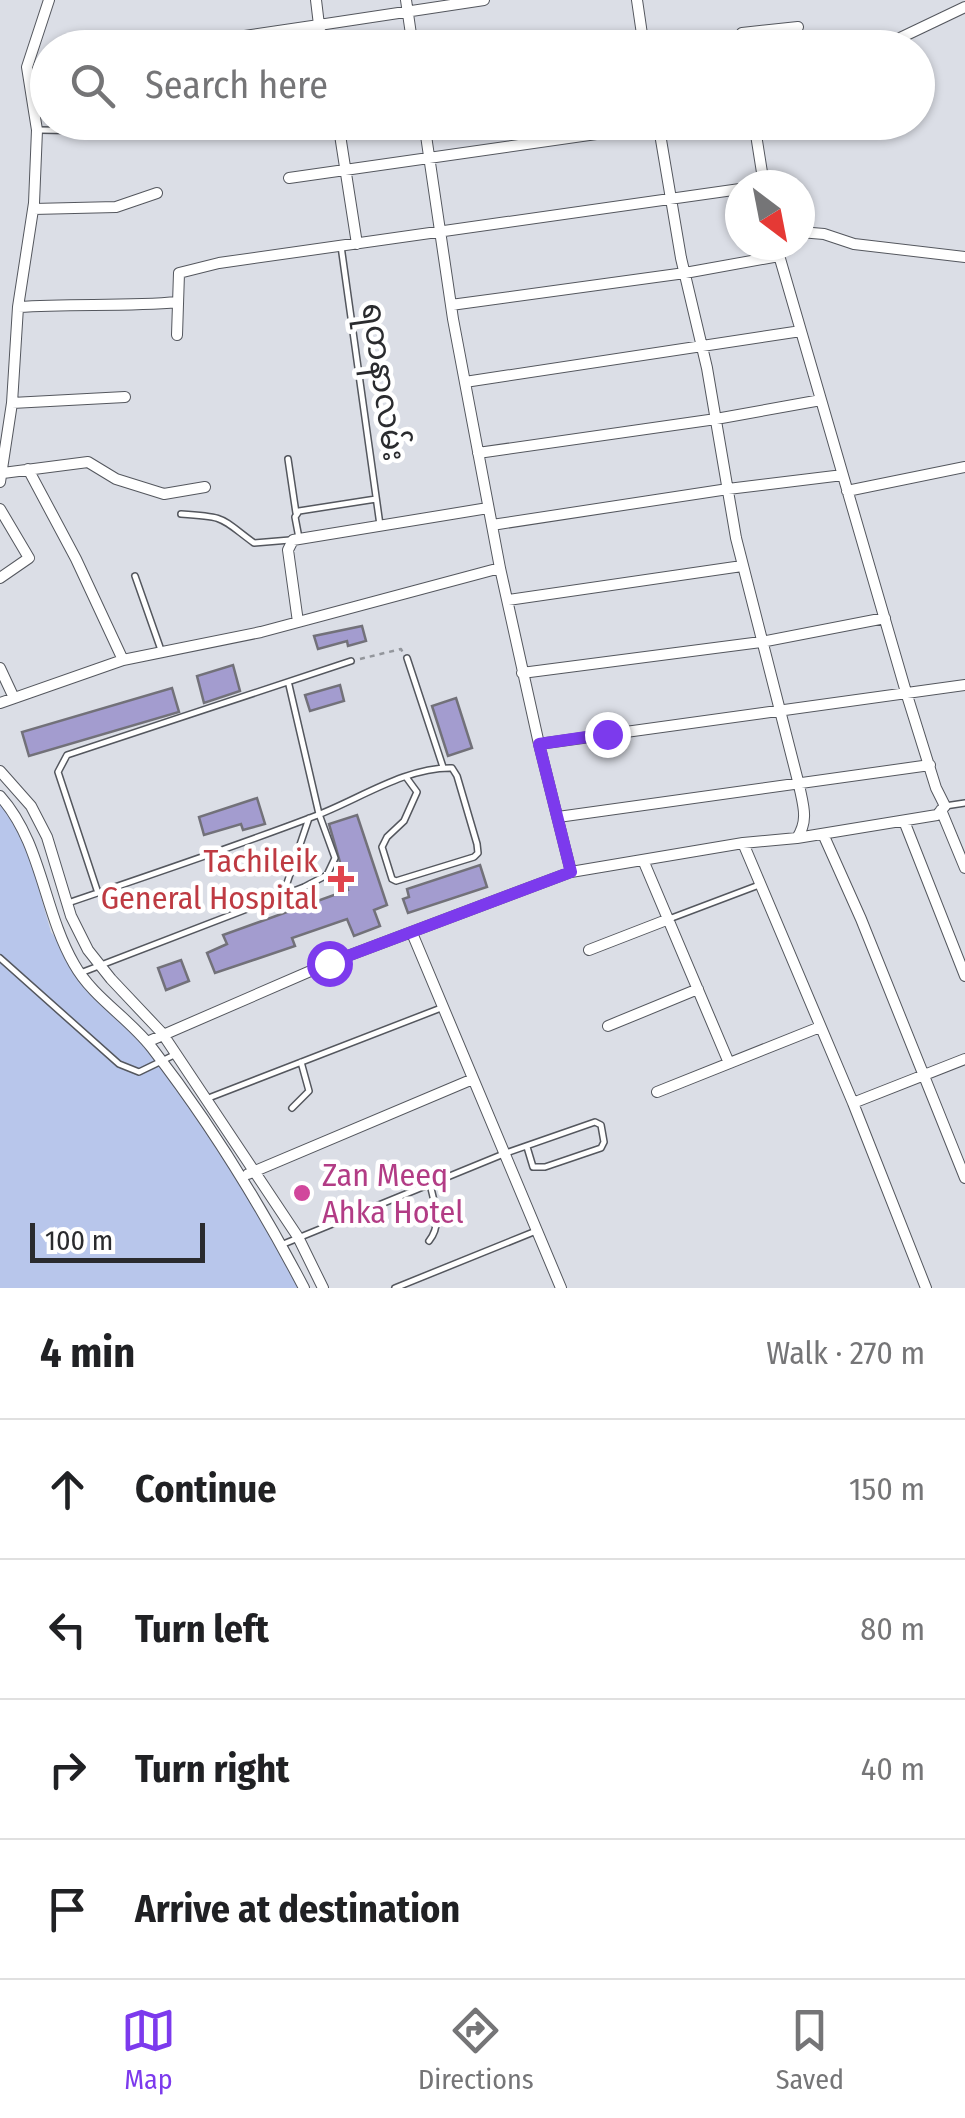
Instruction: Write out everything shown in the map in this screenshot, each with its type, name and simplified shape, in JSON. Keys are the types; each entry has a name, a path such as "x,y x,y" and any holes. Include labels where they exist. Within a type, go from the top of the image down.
{"street":[{"path":"40,30 49,0"},
{"path":"316,0 319,30"},
{"path":"284,30 407,6 484,0"},
{"path":"637,0 641,30"},
{"path":"914,30 964,4"},
{"path":"770,30 798,27"},
{"path":"36,140 33,210 18,307 12,403 2,477 88,462 116,479 164,494 206,487"},
{"path":"341,140 357,244"},
{"path":"426,140 450,305 488,508 522,673 571,872"},
{"path":"289,178 554,140"},
{"path":"662,140 742,566 806,820 797,838"},
{"path":"757,140 762,170"},
{"path":"178,335 178,272 725,191"},
{"path":"33,210 116,207 157,193"},
{"path":"815,233 854,244 965,257"},
{"path":"450,305 685,273 740,260"},
{"path":"781,260 906,692 965,868"},
{"path":"18,307 72,302 128,306 178,302"},
{"path":"464,382 801,331"},
{"path":"12,403 126,397"},
{"path":"478,453 821,400"},
{"path":"848,491 965,467"},
{"path":"28,470 76,559 123,660"},
{"path":"492,525 843,475"},
{"path":"298,622 288,550 296,539 488,508"},
{"path":"0,509 28,558 27,563 0,578"},
{"path":"508,600 742,566"},
{"path":"0,703 123,660 260,632 500,568"},
{"path":"522,673 761,642 886,618"},
{"path":"0,668 14,698"},
{"path":"539,744 965,684"},
{"path":"558,817 930,765"},
{"path":"0,771 31,806 88,950 162,1033 298,1237 323,1288"},
{"path":"0,796 16,815 29,842 64,943 80,973 96,995 147,1042 162,1062 242,1177 304,1288"},
{"path":"147,1042 329,963 571,872 937,815 943,808"},
{"path":"904,820 965,976"},
{"path":"823,834 965,1178"},
{"path":"743,843 926,1288"},
{"path":"644,860 729,1064"},
{"path":"589,950 669,919"},
{"path":"412,933 561,1288"},
{"path":"608,1026 698,989"},
{"path":"657,1092 820,1027"},
{"path":"852,1103 965,1059"},
{"path":"242,1177 472,1079"}],"lane":[{"name":"ရတနာလမ်း","path":"341,246 380,525"},
{"path":"182,514 219,516 254,543 296,539 288,459"},
{"path":"296,513 377,499"},
{"path":"136,576 161,650"},
{"path":"408,658 442,768"},
{"path":"98,893 58,772 67,756 352,661"},
{"path":"80,973 327,875 333,866 334,850 319,814 289,684"},
{"path":"68,903 319,814 406,777 442,768 452,768 457,776 478,853 474,857 392,879 382,847 414,804 416,792 406,777"},
{"path":"943,808 965,803"},
{"path":"283,895 308,818"},
{"path":"669,919 759,885"},
{"path":"0,958 119,1064 139,1072 176,1054"},
{"path":"206,1099 441,1008"},
{"path":"292,1108 309,1091 302,1062"},
{"path":"281,1244 506,1154 526,1147 599,1122 604,1142 601,1148 538,1168 533,1167 526,1147"},
{"path":"430,1184 438,1221 430,1241"},
{"path":"395,1288 539,1230"}],"path":[{"path":"352,661 401,649 408,658"}],"shaded area":[{"path":"0,796 21,827 51,932 169,1072 261,1215 298,1288 0,1288"}],"building":[{"path":"362,626 366,641 348,646 347,641 318,649 314,636"},
{"path":"233,665 240,691 204,703 197,676"},
{"path":"340,685 344,701 310,711 305,695"},
{"path":"172,688 179,712 29,756 22,732"},
{"path":"456,698 472,748 448,756 432,706"},
{"path":"257,798 265,824 243,830 241,824 204,835 199,817"},
{"path":"357,815 387,905 374,910 380,926 354,936 347,919 292,938 295,946 215,973 207,953 227,944 223,935 348,890 329,824"},
{"path":"480,865 487,887 408,913 403,899 409,897 407,889"},
{"path":"181,960 189,981 166,990 158,968"}],"place":[{"name":"Tachileik General Hospital","path":"341,879"},
{"name":"Zan Meeq Ahka Hotel","path":"302,1193"}],"route":[{"path":"329,963 571,872 539,744 607,734"}]}
